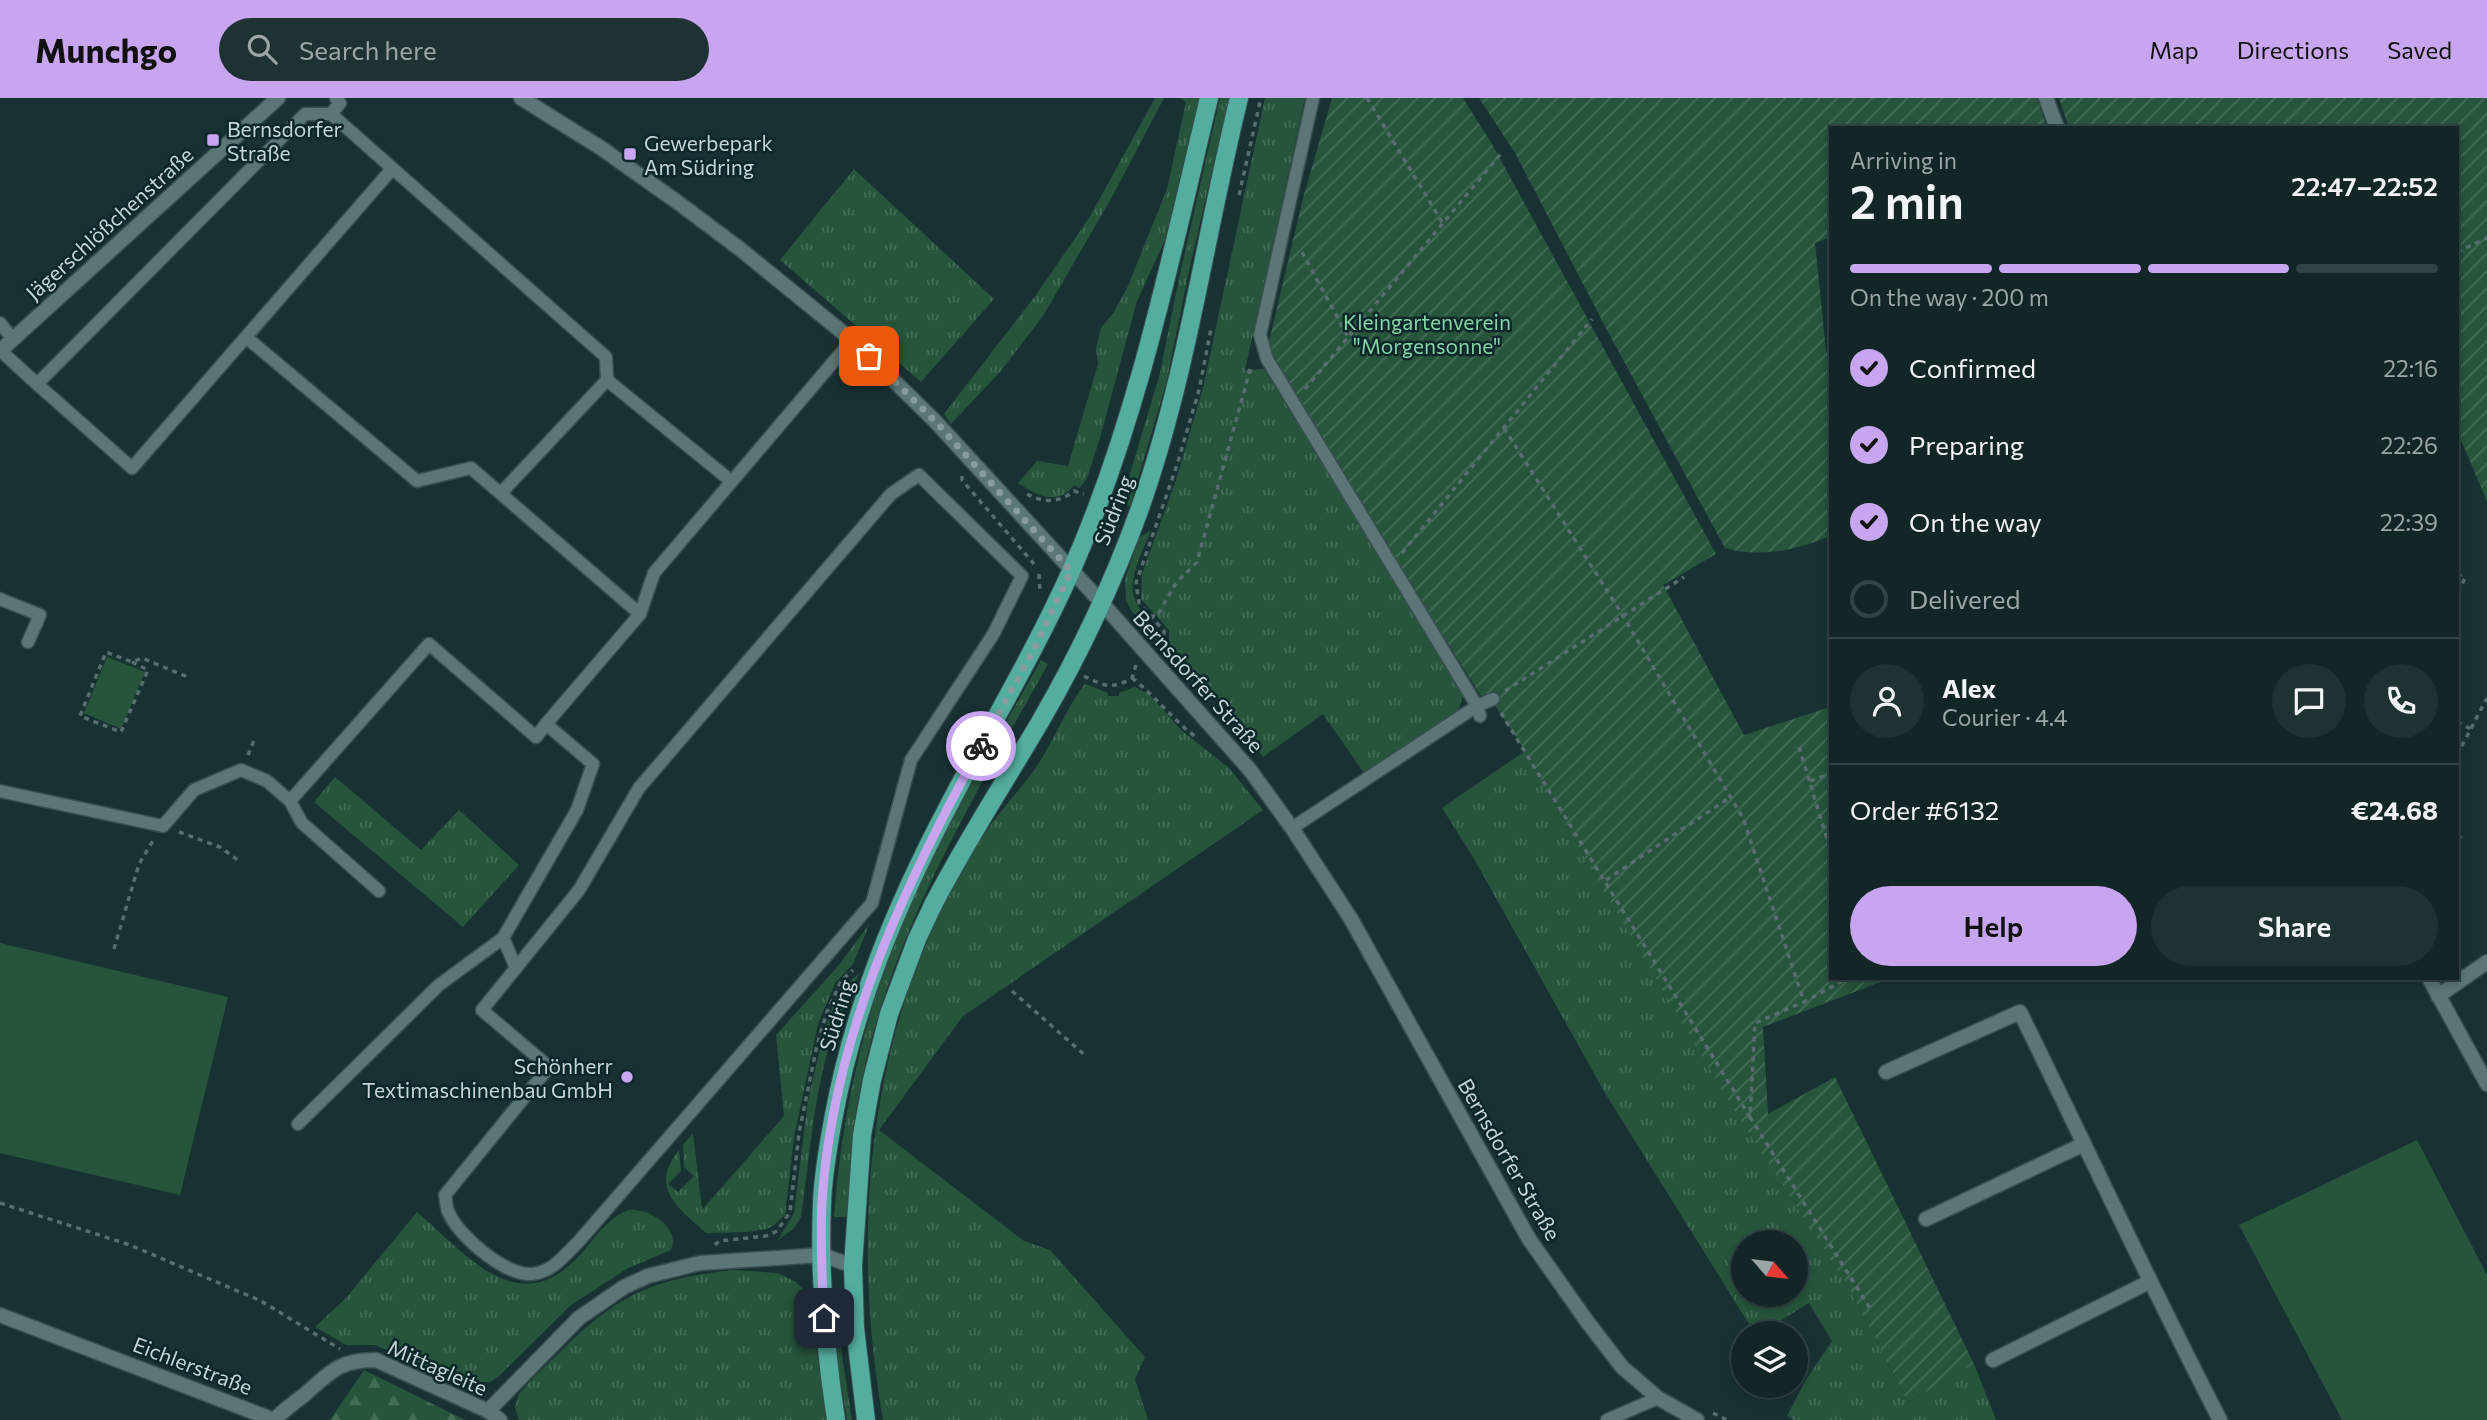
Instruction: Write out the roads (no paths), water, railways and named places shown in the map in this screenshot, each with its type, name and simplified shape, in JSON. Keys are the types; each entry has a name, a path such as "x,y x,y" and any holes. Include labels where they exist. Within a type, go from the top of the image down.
{"main road":[{"name":"Südring","path":"836,1420 825,1340 822,1201 839,1086 853,1029 895,916 948,807 1034,649 1101,500 1151,331 1209,98"},
{"name":"Südring","path":"866,1420 855,1328 853,1266 866,1107 876,1063 900,982 917,939 944,883 1069,669 1101,602 1138,513 1175,391 1239,98"}],"street":[{"name":"Jägerschlößchenstraße","path":"0,351 278,98"},
{"name":"Bernsdorfer Straße","path":"521,98 601,148 680,204 852,340 934,420 1101,602 1250,770 1292,828 1351,919 1528,1239 1622,1367 1658,1398 1697,1420"},
{"path":"2046,98 2056,126"},
{"path":"2438,996 2487,962"},
{"path":"2430,980 2487,1084"},
{"path":"1886,1072 2020,1012 2149,1282 2220,1420"},
{"path":"1927,1219 2084,1144"},
{"path":"488,1411 579,1318 636,1282 700,1263 822,1255 853,1266"},
{"path":"1993,1360 2149,1282"},
{"name":"Eichlerstraße","path":"0,1315 274,1420 328,1373 356,1360"},
{"name":"Mittagleite","path":"356,1360 376,1360 488,1411 500,1420"}],"lane":[{"path":"331,114 340,103 336,98"},
{"path":"1313,98 1260,335 1267,359 1478,711"},
{"path":"37,384 305,114 331,114 606,357 607,380 501,493"},
{"path":"0,351 132,468 392,169"},
{"path":"0,323 12,338"},
{"path":"246,337 417,481 471,468 640,614"},
{"path":"290,801 429,644 536,737 640,614 654,573 852,340"},
{"path":"607,380 731,481"},
{"path":"919,475 1022,576 994,633 911,760 872,903 580,1240 551,1269 531,1274 510,1269 483,1252 464,1235 448,1211 446,1195 549,1067 482,1010 516,968 579,890 639,788 891,494 919,475"},
{"path":"0,599 40,615 27,642"},
{"path":"1292,828 1493,699"},
{"path":"298,1124 439,985 503,937 577,810 593,764 547,724"},
{"path":"0,792 163,826 194,790 241,770 267,780 290,801 302,824 379,891"},
{"path":"503,937 516,968"},
{"path":"1607,1420 1658,1398"}],"place":[{"name":"Bernsdorfer Straße","path":"213,140"},
{"name":"Gewerbepark Am Südring","path":"630,154"},
{"name":"Schönherr Textimaschinenbau GmbH","path":"627,1077"}],"park label":[{"name":"Kleingartenverein \"Morgensonne\"","path":"1427,333"}]}
